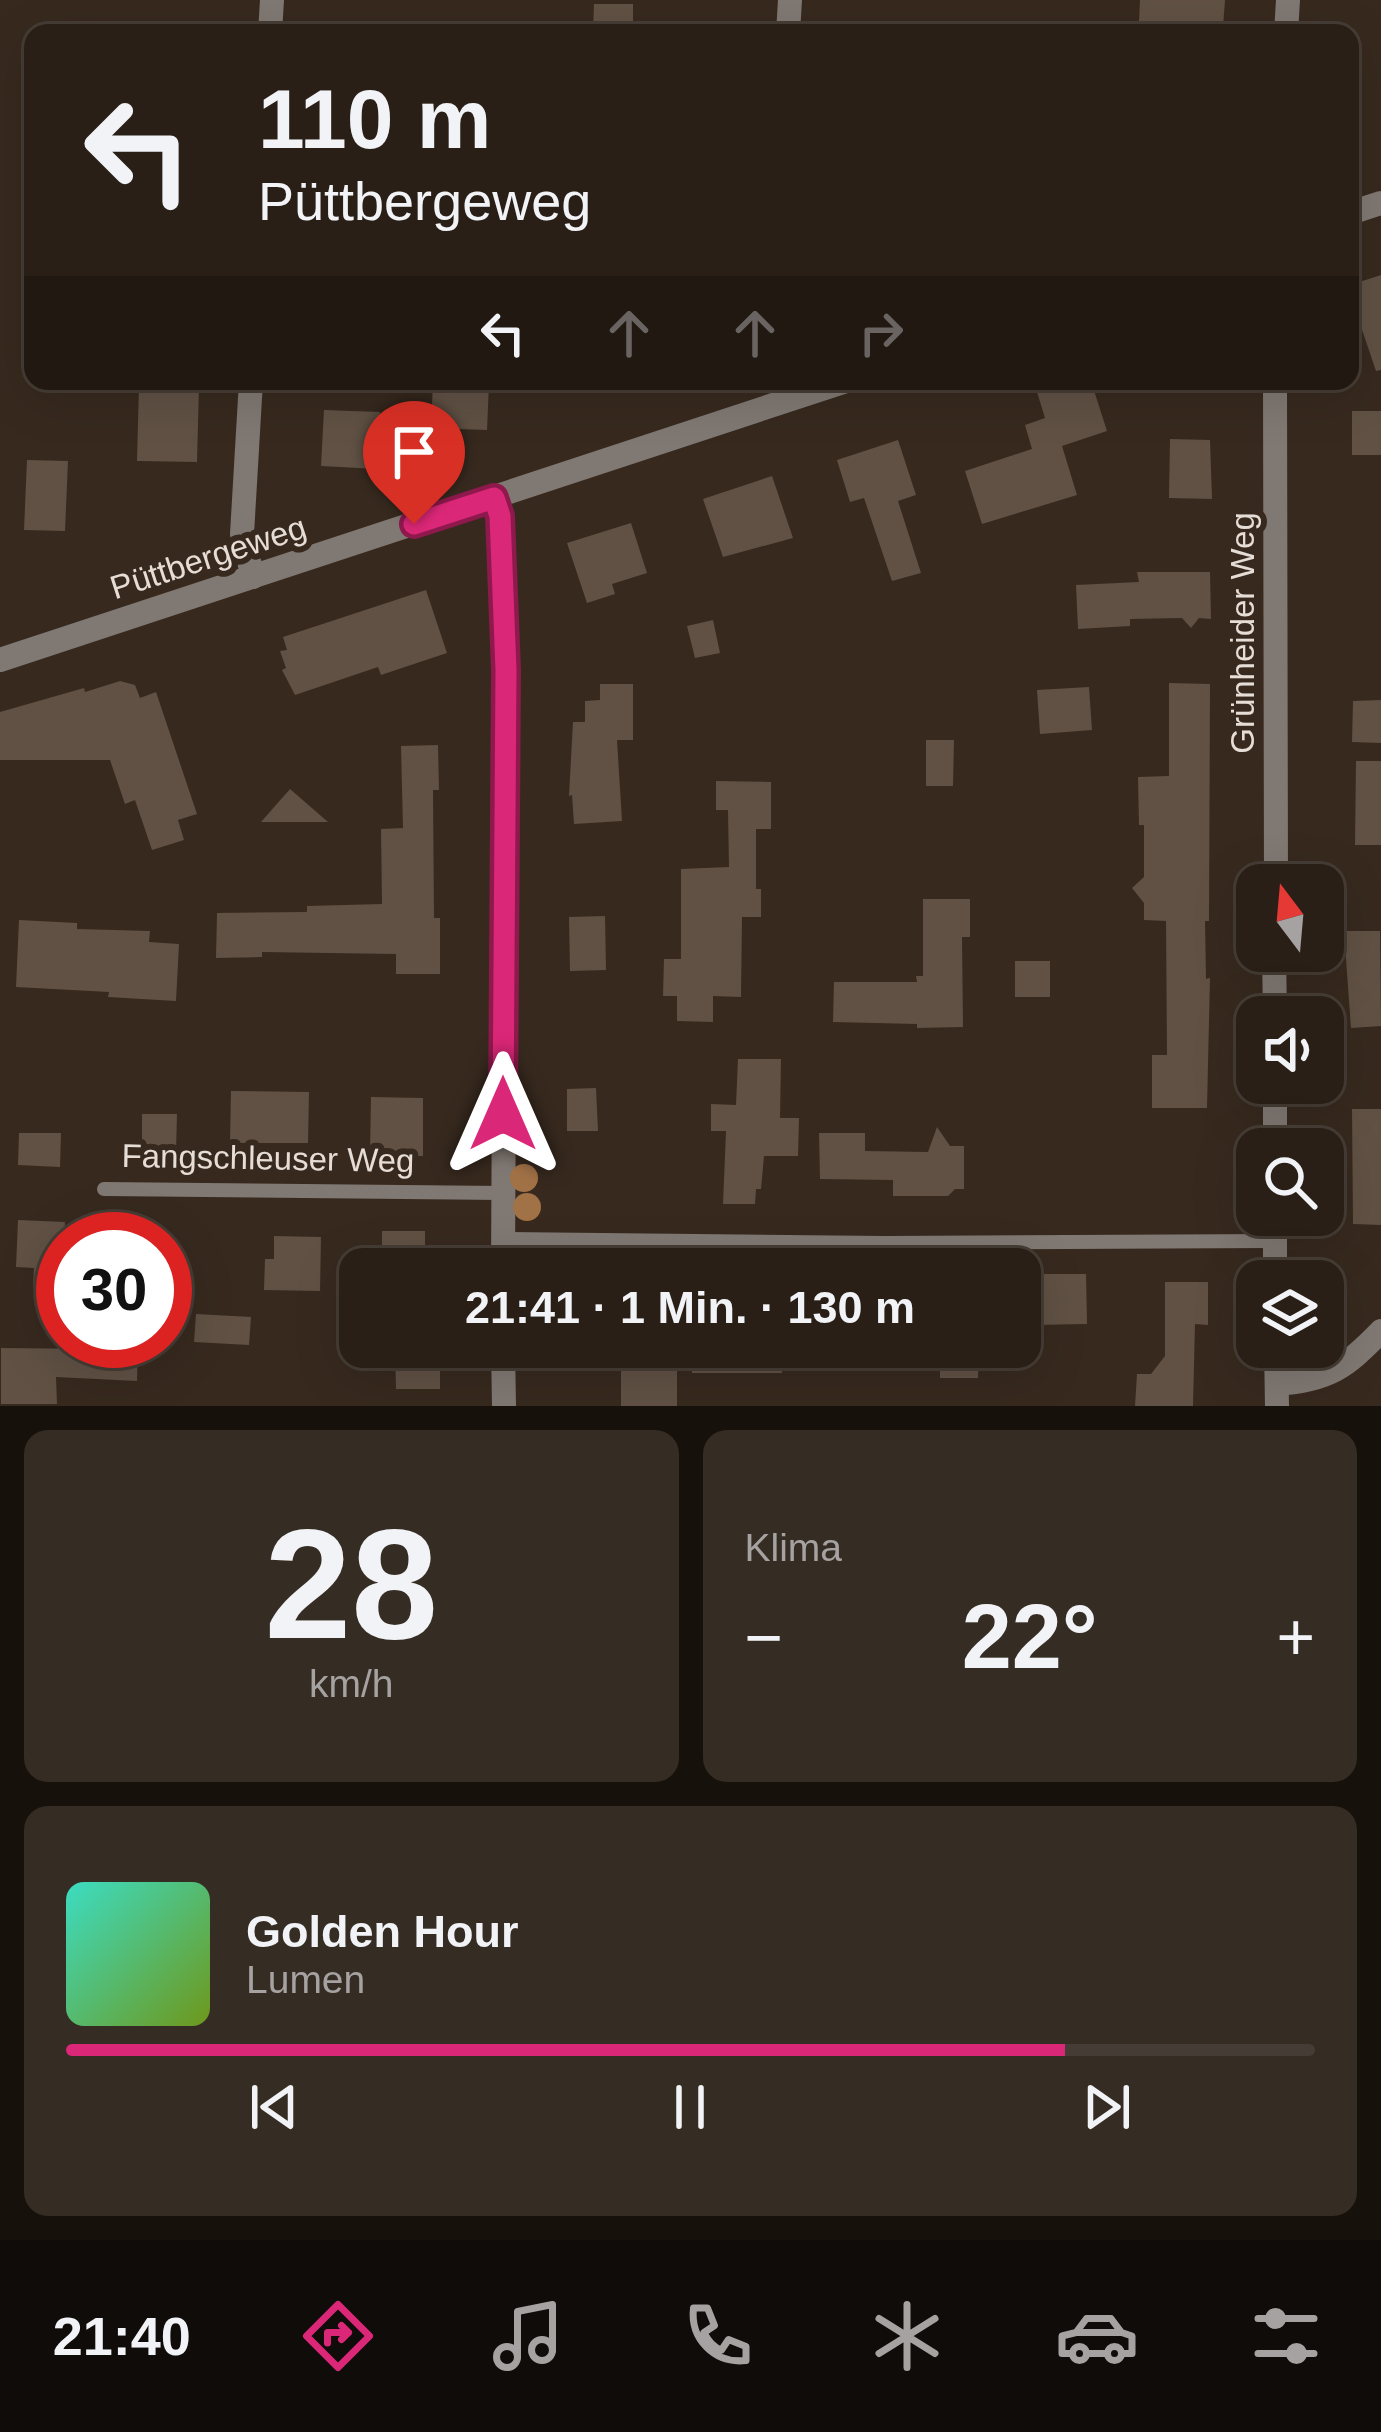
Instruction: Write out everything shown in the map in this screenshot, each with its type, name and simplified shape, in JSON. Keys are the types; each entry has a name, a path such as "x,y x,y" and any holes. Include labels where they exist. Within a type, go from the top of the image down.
{"street":[{"path":"250,390 242,534 253,578"},
{"name":"Grünheider Weg","path":"1275,390 1276,864"},
{"name":"Püttbergeweg","path":"0,659 494,498 784,391"},
{"path":"494,498 503,541 506,670 502,1248"},
{"path":"1277,1395 1350,1362 1381,1331"},
{"path":"503,1368 504,1406"}],"lane":[{"name":"Fangschleuser Weg","path":"104,1189 502,1192"},
{"path":"502,1239 886,1243 1236,1230"}],"building":[{"path":"1140,0 1225,0 1223,24 1139,22"},
{"path":"594,4 633,4 633,24 593,24"},
{"path":"1381,275 1381,370 1376,371 1359,321 1359,282"},
{"path":"139,390 199,390 197,462 137,461"},
{"path":"433,390 489,390 487,430 431,428"},
{"path":"1094,390 1107,431 1062,446 1077,495 982,524 965,471 1032,449 1025,425 1045,418 1037,392"},
{"path":"324,410 380,412 378,469 321,466"},
{"path":"1352,411 1381,411 1381,455 1352,455"},
{"path":"1170,439 1210,440 1212,499 1169,498"},
{"path":"898,440 916,495 898,501 921,573 892,581 864,498 850,502 837,460"},
{"path":"27,460 68,461 65,531 24,530"},
{"path":"772,476 793,538 723,557 703,499"},
{"path":"631,523 647,573 612,584 615,594 587,603 567,543"},
{"path":"1137,572 1210,572 1211,619 1199,618 1191,628 1182,618 1130,619 1130,626 1078,629 1076,585 1139,582"},
{"path":"426,590 447,653 381,675 378,667 295,695 282,670 286,668 280,651 287,650 283,637"},
{"path":"713,620 720,653 695,658 687,626"},
{"path":"120,681 135,685 140,698 156,692 197,814 178,820 184,840 152,850 135,800 125,804 110,760 0,760 0,712"},
{"path":"1169,683 1210,684 1207,1108 1152,1108 1152,1055 1167,1055 1166,921 1144,920 1144,903 1132,888 1144,877 1138,777 1169,776"},
{"path":"600,684 633,684 633,740 617,740 622,821 574,824 569,796 573,722 585,722 585,701 600,700"},
{"path":"1089,687 1092,730 1040,734 1037,690"},
{"path":"1381,700 1381,743 1352,742 1353,701"},
{"path":"926,740 954,740 953,786 926,786"},
{"path":"438,745 439,790 433,790 434,918 440,918 440,974 396,974 396,954 262,952 262,957 216,958 217,913 307,912 307,906 382,904 381,829 403,828 401,746"},
{"path":"1356,761 1381,761 1381,845 1355,845"},
{"path":"716,781 771,782 771,829 756,829 761,917 742,917 741,997 713,996 713,1022 677,1021 677,996 663,996 664,959 681,959 681,869 729,867 728,810 716,810"},
{"path":"290,789 328,822 261,822"},
{"path":"923,899 970,899 970,937 962,937 963,1027 833,1022 834,982 917,982 916,976 923,976"},
{"path":"605,916 606,970 570,971 569,917"},
{"path":"19,920 77,923 77,929 150,931 149,942 179,944 176,1001 16,987"},
{"path":"1344,931 1380,931 1381,1026 1351,1028"},
{"path":"1015,961 1050,961 1050,997 1015,997"},
{"path":"738,1059 781,1059 780,1118 799,1118 798,1156 764,1156 755,1204 723,1204 726,1131 711,1131 711,1104 736,1105"},
{"path":"596,1088 598,1131 567,1131 567,1089"},
{"path":"231,1091 309,1092 308,1143 230,1143"},
{"path":"371,1097 423,1098 423,1156 370,1155"},
{"path":"1352,1109 1381,1109 1381,1225 1353,1224"},
{"path":"142,1114 177,1114 176,1151 142,1152"},
{"path":"937,1127 950,1146 964,1146 964,1189 955,1189 948,1196 893,1196 893,1180 820,1179 819,1133 865,1133 865,1151 928,1152"},
{"path":"19,1133 61,1133 60,1167 18,1165"},
{"path":"18,1220 36,1221 36,1288 34,1268 16,1267"},
{"path":"382,1231 425,1231 425,1248 382,1248"},
{"path":"274,1236 321,1237 320,1291 264,1290 265,1259 274,1259"},
{"path":"1041,1274 1086,1274 1087,1324 1041,1325"},
{"path":"1165,1282 1208,1282 1208,1325 1195,1324 1193,1406 1135,1406 1137,1374 1151,1374 1165,1356"},
{"path":"196,1314 251,1317 249,1345 194,1342"},
{"path":"1,1348 36,1348 36,1368 137,1368 137,1381 56,1377 57,1404 1,1404"},
{"path":"396,1368 440,1368 440,1389 396,1389"},
{"path":"621,1368 677,1368 677,1406 621,1406"},
{"path":"692,1368 782,1368 782,1373 692,1373"},
{"path":"940,1368 978,1368 978,1378 940,1378"}],"route":[{"path":"414,524 494,498 500,516 506,670 503,1114"}]}
